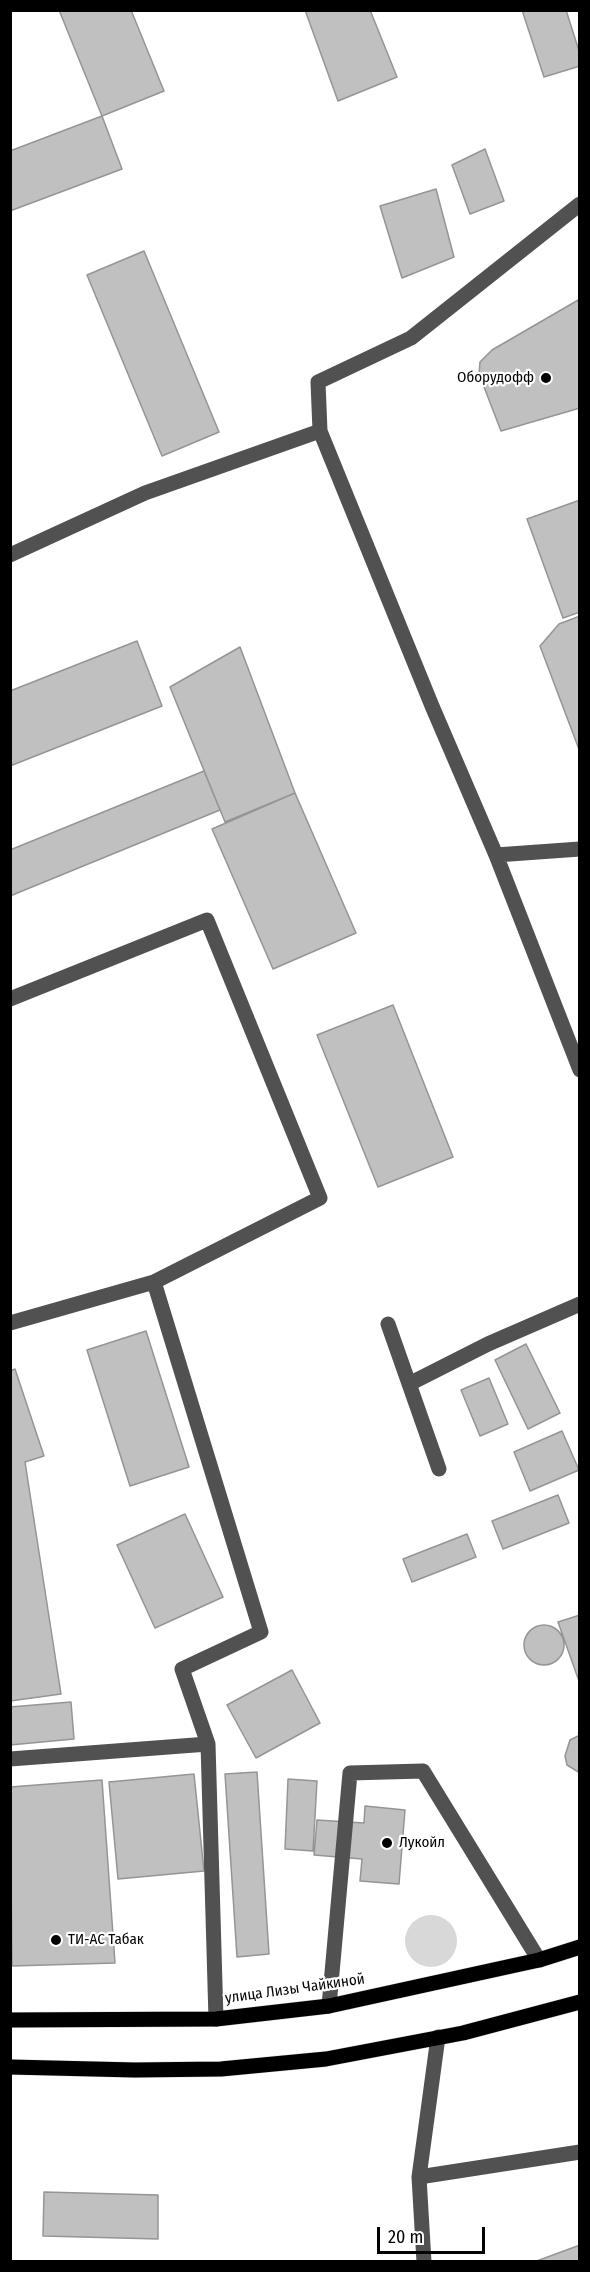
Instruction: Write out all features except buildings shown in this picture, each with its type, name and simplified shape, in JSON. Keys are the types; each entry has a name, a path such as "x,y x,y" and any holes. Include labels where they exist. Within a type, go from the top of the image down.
{"main road":[{"name":"улица Лизы Чайкиной","path":"10,2020 216,2019 329,2006 539,1960 579,1947"},
{"path":"10,2067 135,2070 221,2069 326,2059 463,2032 579,2002"}],"street":[{"path":"579,204 411,338 318,382 320,431 432,706 496,855 579,1070"},
{"path":"10,555 145,493 320,431"},
{"path":"496,855 579,849"},
{"path":"10,999 207,920 320,1198 154,1282 10,1323"},
{"path":"154,1282 261,1632 182,1669 208,1744 216,2019"},
{"path":"409,1384 488,1344 579,1304"},
{"path":"388,1324 439,1469"},
{"path":"10,1759 208,1744"},
{"path":"329,2006 350,1773 423,1771 539,1960"},
{"path":"424,2262 419,2177 438,2037"},
{"path":"419,2177 579,2152"}],"shaded area":[{"path":"426,1915 436,1915 450,1922 457,1941 450,1960 436,1967 426,1967 416,1963 409,1956 405,1946 405,1936 409,1926 416,1919"}],"place":[{"name":"Оборудофф","path":"546,378"},
{"name":"Лукойл","path":"387,1843"},
{"name":"ТИ-АС Табак","path":"56,1940"}]}
